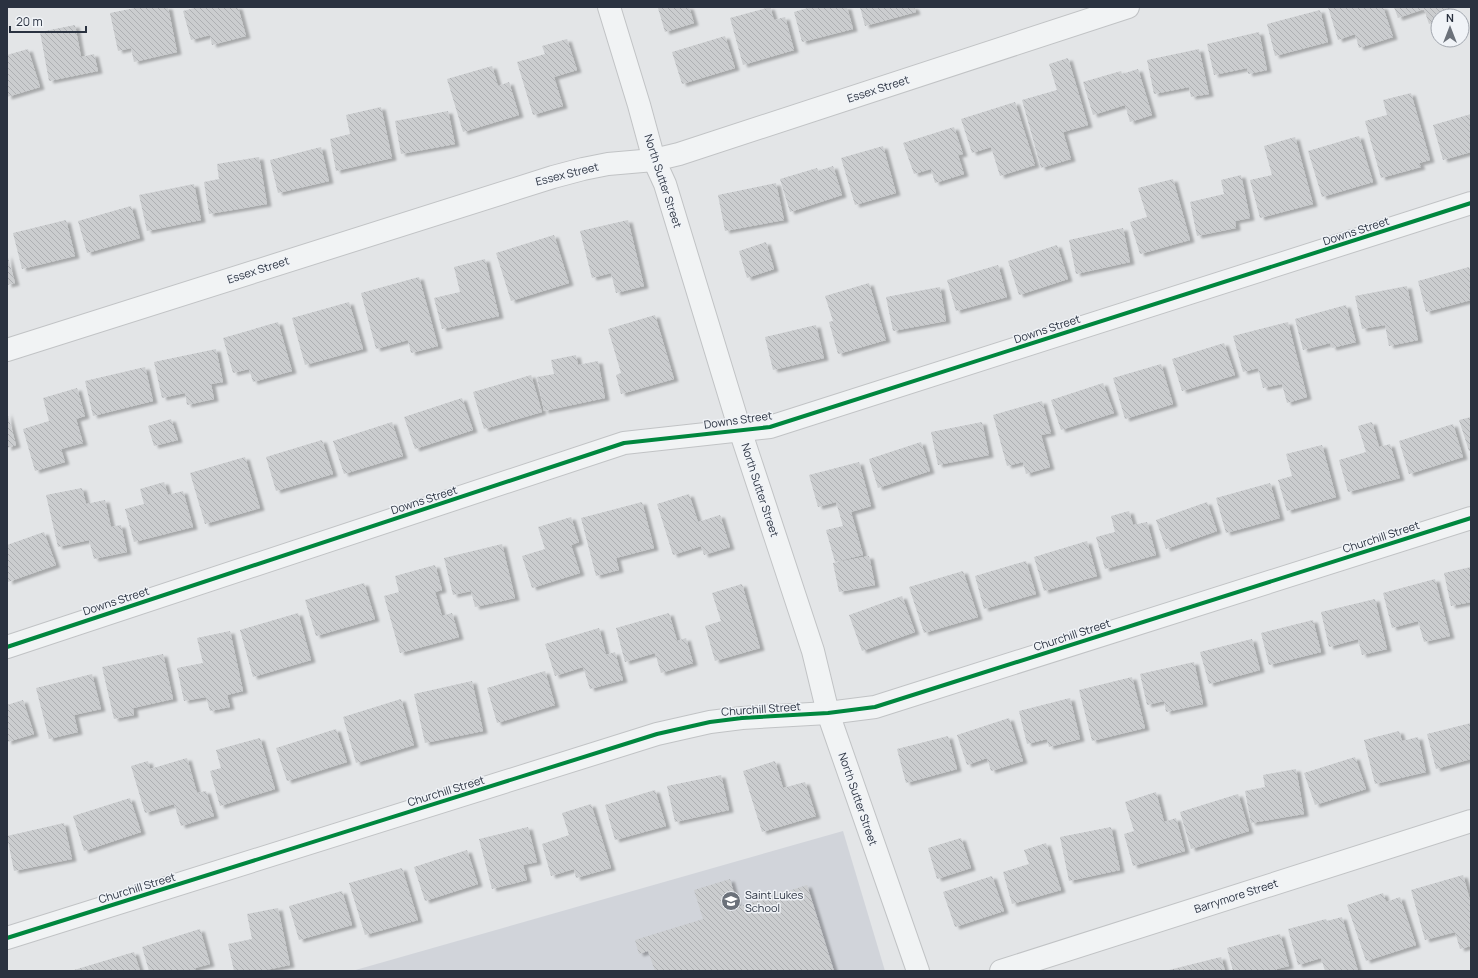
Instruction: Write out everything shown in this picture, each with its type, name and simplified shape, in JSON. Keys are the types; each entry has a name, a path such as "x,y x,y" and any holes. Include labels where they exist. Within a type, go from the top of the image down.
{"street":[{"name":"North Sutter Street","path":"609,7 654,160 665,184 740,430 813,651 828,713 918,971"},
{"name":"Essex Street","path":"7,350 553,177 608,164 654,160 686,151 1128,7"},
{"name":"Downs Street","path":"7,646 624,443 770,427 1471,203"},
{"name":"Churchill Street","path":"7,938 657,734 710,722 742,718 828,713 875,707 1471,518"},
{"name":"Barrymore Street","path":"1001,971 1471,821"}],"shaded area":[{"name":"Saint Lukes School","path":"843,831 885,971 352,971"}],"building":[{"path":"140,7 168,7 177,52 134,62 131,48 118,51 110,13"},
{"path":"198,7 238,7 246,36 212,45 210,35 191,40 183,11"},
{"path":"689,7 694,23 665,32 658,8"},
{"path":"770,7 774,20 785,17 794,50 743,65 730,18"},
{"path":"811,7 847,7 853,29 802,42 794,12"},
{"path":"860,7 914,7 916,12 865,26"},
{"path":"1328,7 1383,7 1393,37 1359,48 1355,34 1338,40"},
{"path":"1394,7 1450,8 1430,8 1429,24 1424,9 1398,18"},
{"path":"1320,10 1328,42 1275,56 1267,24"},
{"path":"75,25 81,57 94,54 98,71 49,81 40,32"},
{"path":"1259,32 1267,70 1248,74 1247,68 1214,75 1207,44"},
{"path":"725,36 735,68 682,84 672,52"},
{"path":"567,39 577,70 554,77 563,106 533,115 517,62 545,54 542,46"},
{"path":"28,49 40,87 7,97 7,55"},
{"path":"1199,49 1209,94 1191,97 1189,87 1154,94 1147,60"},
{"path":"1068,58 1088,125 1063,132 1071,159 1041,168 1022,100 1057,90 1049,64"},
{"path":"492,66 498,86 509,82 519,115 463,132 447,79"},
{"path":"1138,69 1152,115 1130,122 1125,105 1093,115 1083,82 1121,71 1122,74"},
{"path":"1411,93 1430,160 1419,163 1421,167 1381,178 1365,121 1387,115 1383,100"},
{"path":"1015,102 1035,165 1000,176 991,147 972,153 961,119"},
{"path":"381,107 392,158 336,171 330,139 350,134 346,115"},
{"path":"448,111 455,144 401,154 395,121"},
{"path":"1471,114 1471,152 1443,160 1433,125"},
{"path":"954,127 963,154 958,155 964,174 935,183 931,169 914,174 903,143"},
{"path":"1359,136 1373,182 1322,197 1308,151"},
{"path":"1295,137 1313,204 1260,218 1250,180 1272,175 1264,146"},
{"path":"883,146 896,193 855,205 841,158"},
{"path":"321,147 329,181 278,193 270,160"},
{"path":"259,157 267,204 209,214 204,182 219,179 217,164"},
{"path":"833,166 842,195 790,212 780,179 817,168 818,171"},
{"path":"1241,175 1250,218 1235,221 1236,228 1197,236 1190,202 1224,194 1221,180"},
{"path":"1173,179 1190,240 1140,254 1130,222 1147,217 1138,188"},
{"path":"776,183 784,220 725,231 718,195"},
{"path":"194,184 201,220 147,231 139,195"},
{"path":"131,206 140,238 87,253 78,221"},
{"path":"66,220 75,256 22,269 13,233"},
{"path":"628,220 644,286 616,293 611,273 592,278 580,231"},
{"path":"1123,228 1130,262 1076,274 1069,240"},
{"path":"554,235 569,283 511,301 496,253"},
{"path":"766,242 774,269 747,278 739,251"},
{"path":"1057,245 1068,279 1019,295 1008,261"},
{"path":"7,254 15,283 7,285"},
{"path":"485,259 499,316 442,329 434,298 460,292 454,267"},
{"path":"998,265 1007,297 956,311 947,280"},
{"path":"1469,267 1471,274 1471,300 1426,312 1418,281"},
{"path":"419,277 438,346 411,353 408,340 376,349 361,293"},
{"path":"869,283 886,340 838,354 829,322 833,321 825,296"},
{"path":"1407,286 1418,340 1389,346 1385,325 1362,329 1355,296"},
{"path":"940,287 946,321 893,331 886,297"},
{"path":"349,302 363,349 305,365 292,318"},
{"path":"1346,305 1356,342 1332,348 1330,343 1303,350 1295,319"},
{"path":"655,315 674,379 621,394 616,375 621,373 608,329"},
{"path":"278,322 292,371 253,382 249,369 233,373 223,338"},
{"path":"1288,322 1307,397 1287,403 1282,384 1263,388 1258,368 1243,372 1233,336"},
{"path":"816,325 824,358 773,370 765,337"},
{"path":"1224,343 1235,375 1182,391 1172,359"},
{"path":"216,349 223,382 211,384 214,399 187,405 185,393 162,398 154,362"},
{"path":"576,355 578,365 598,361 605,398 544,411 537,377 554,374 551,360"},
{"path":"1161,364 1173,404 1125,419 1113,378"},
{"path":"145,367 153,401 93,416 85,381"},
{"path":"531,375 542,412 484,429 473,392"},
{"path":"1103,383 1114,413 1061,430 1051,400"},
{"path":"77,388 85,416 76,419 83,443 61,449 65,462 35,471 23,429 49,421 43,398"},
{"path":"462,398 473,430 415,449 404,417"},
{"path":"1042,401 1051,433 1041,435 1050,467 1026,474 1023,462 1007,466 993,415"},
{"path":"7,412 16,445 7,448"},
{"path":"1471,417 1471,451 1469,451 1459,420"},
{"path":"171,419 178,440 154,446 148,426"},
{"path":"392,422 403,456 344,474 333,441"},
{"path":"982,422 989,455 938,465 931,432"},
{"path":"1372,422 1379,447 1390,444 1400,478 1348,492 1339,460 1366,452 1358,426"},
{"path":"1453,424 1463,457 1409,474 1399,441"},
{"path":"322,440 333,474 276,491 266,457"},
{"path":"921,442 930,471 878,488 869,459"},
{"path":"1322,445 1336,497 1287,511 1278,480 1292,476 1286,454"},
{"path":"245,457 260,508 205,524 190,473"},
{"path":"859,462 871,506 851,512 863,555 835,562 826,530 843,526 836,502 818,507 809,475"},
{"path":"164,482 168,495 183,491 193,527 134,542 125,509 144,504 140,489"},
{"path":"1270,483 1280,518 1226,533 1216,498"},
{"path":"82,488 86,504 105,500 111,527 121,525 127,552 94,559 89,540 58,547 46,495"},
{"path":"689,494 698,522 720,515 730,547 704,555 701,546 673,555 657,504"},
{"path":"642,502 654,548 616,558 619,570 596,576 581,518"},
{"path":"1207,502 1217,531 1166,549 1156,520"},
{"path":"1129,511 1133,525 1147,522 1156,555 1105,569 1096,537 1115,532 1111,516"},
{"path":"571,517 579,542 571,545 580,573 532,588 522,556 545,549 538,527"},
{"path":"44,532 56,565 8,582 7,545"},
{"path":"1087,541 1097,576 1044,591 1034,557"},
{"path":"502,544 515,598 475,607 471,591 453,595 444,558"},
{"path":"869,556 875,585 839,592 833,563"},
{"path":"1026,561 1036,594 984,609 975,576"},
{"path":"435,565 442,590 435,592 442,616 452,613 459,637 400,653 384,596 399,592 395,576"},
{"path":"1471,567 1471,602 1451,606 1444,573"},
{"path":"963,571 978,617 924,633 909,587"},
{"path":"1435,579 1450,636 1424,642 1418,621 1392,628 1383,593"},
{"path":"364,583 375,619 316,636 305,600"},
{"path":"742,584 760,648 715,661 705,626 721,621 712,593"},
{"path":"902,596 915,632 862,651 849,615"},
{"path":"1375,599 1387,649 1362,655 1358,639 1329,647 1321,612"},
{"path":"298,613 311,660 253,677 240,630"},
{"path":"669,613 677,641 686,638 693,663 661,673 655,653 625,662 616,628"},
{"path":"1313,620 1321,652 1269,665 1261,633"},
{"path":"599,628 606,655 615,652 623,680 590,689 583,667 555,676 545,644"},
{"path":"230,631 243,691 227,695 230,707 210,711 206,697 184,701 177,668 203,663 197,638"},
{"path":"1252,639 1260,670 1209,684 1200,652"},
{"path":"163,654 173,699 133,708 134,715 114,719 102,667"},
{"path":"1194,662 1203,704 1166,712 1164,701 1147,705 1140,674"},
{"path":"545,671 555,705 497,723 487,688"},
{"path":"92,674 101,709 74,715 78,732 49,739 36,688"},
{"path":"1132,677 1145,728 1092,741 1079,690"},
{"path":"472,681 483,731 425,743 414,694"},
{"path":"1070,698 1080,739 1049,747 1047,739 1027,744 1019,711"},
{"path":"401,699 414,745 356,763 343,717"},
{"path":"23,700 34,734 7,742 7,705"},
{"path":"1009,718 1023,761 991,771 987,758 967,765 957,735"},
{"path":"1471,723 1471,759 1436,769 1427,734"},
{"path":"336,729 347,762 287,781 276,748"},
{"path":"1399,731 1402,741 1418,737 1426,772 1375,784 1364,740"},
{"path":"948,736 957,769 906,783 897,749"},
{"path":"260,738 275,789 220,806 210,771 221,768 216,750"},
{"path":"1355,757 1366,789 1315,805 1304,773"},
{"path":"187,758 197,793 206,791 214,816 181,826 174,804 145,813 131,766 148,761 150,769"},
{"path":"775,761 783,788 805,782 816,816 762,832 743,771"},
{"path":"1296,769 1304,814 1251,823 1245,791 1265,787 1263,775"},
{"path":"721,775 729,810 675,822 667,786"},
{"path":"655,790 666,826 615,840 605,805"},
{"path":"1156,792 1164,822 1176,818 1185,851 1133,866 1124,834 1134,831 1125,802"},
{"path":"1238,794 1249,831 1191,849 1180,812"},
{"path":"130,798 141,832 84,851 73,816"},
{"path":"591,804 611,868 576,878 574,869 551,876 542,844 569,835 562,813"},
{"path":"64,823 72,859 14,871 7,836"},
{"path":"528,827 537,862 523,865 527,880 492,889 479,839"},
{"path":"1111,827 1120,870 1069,881 1060,837"},
{"path":"961,838 971,868 937,879 928,848"},
{"path":"1046,843 1061,890 1012,904 1003,872 1029,864 1024,850"},
{"path":"467,850 478,884 425,901 414,867"},
{"path":"402,868 418,920 365,935 349,883"},
{"path":"1463,875 1471,904 1471,946 1460,949 1455,932 1425,940 1411,890"},
{"path":"992,876 1004,911 955,927 943,892"},
{"path":"730,879 738,907 807,885 834,971 655,971 648,951 639,954 635,940 703,919 694,890"},
{"path":"342,891 352,925 299,940 289,906"},
{"path":"1383,893 1386,902 1400,897 1416,945 1366,961 1347,905"},
{"path":"278,908 290,965 261,971 234,971 228,944 252,939 247,914"},
{"path":"1342,917 1358,971 1325,971 1321,958 1298,965 1288,929 1326,919 1327,921"},
{"path":"200,929 210,964 195,968 196,971 149,971 142,947"},
{"path":"1280,934 1289,966 1277,969 1277,971 1233,971 1227,948"},
{"path":"134,952 140,971 74,971 74,970"},
{"path":"1221,957 1225,971 1169,971 1169,970"}],"cycle path":[{"path":"7,647 624,443 770,427 1471,203"},
{"path":"7,938 657,734 710,722 742,718 828,713 875,707 1471,518"}],"place":[{"name":"Saint Lukes School","path":"731,901"}]}
